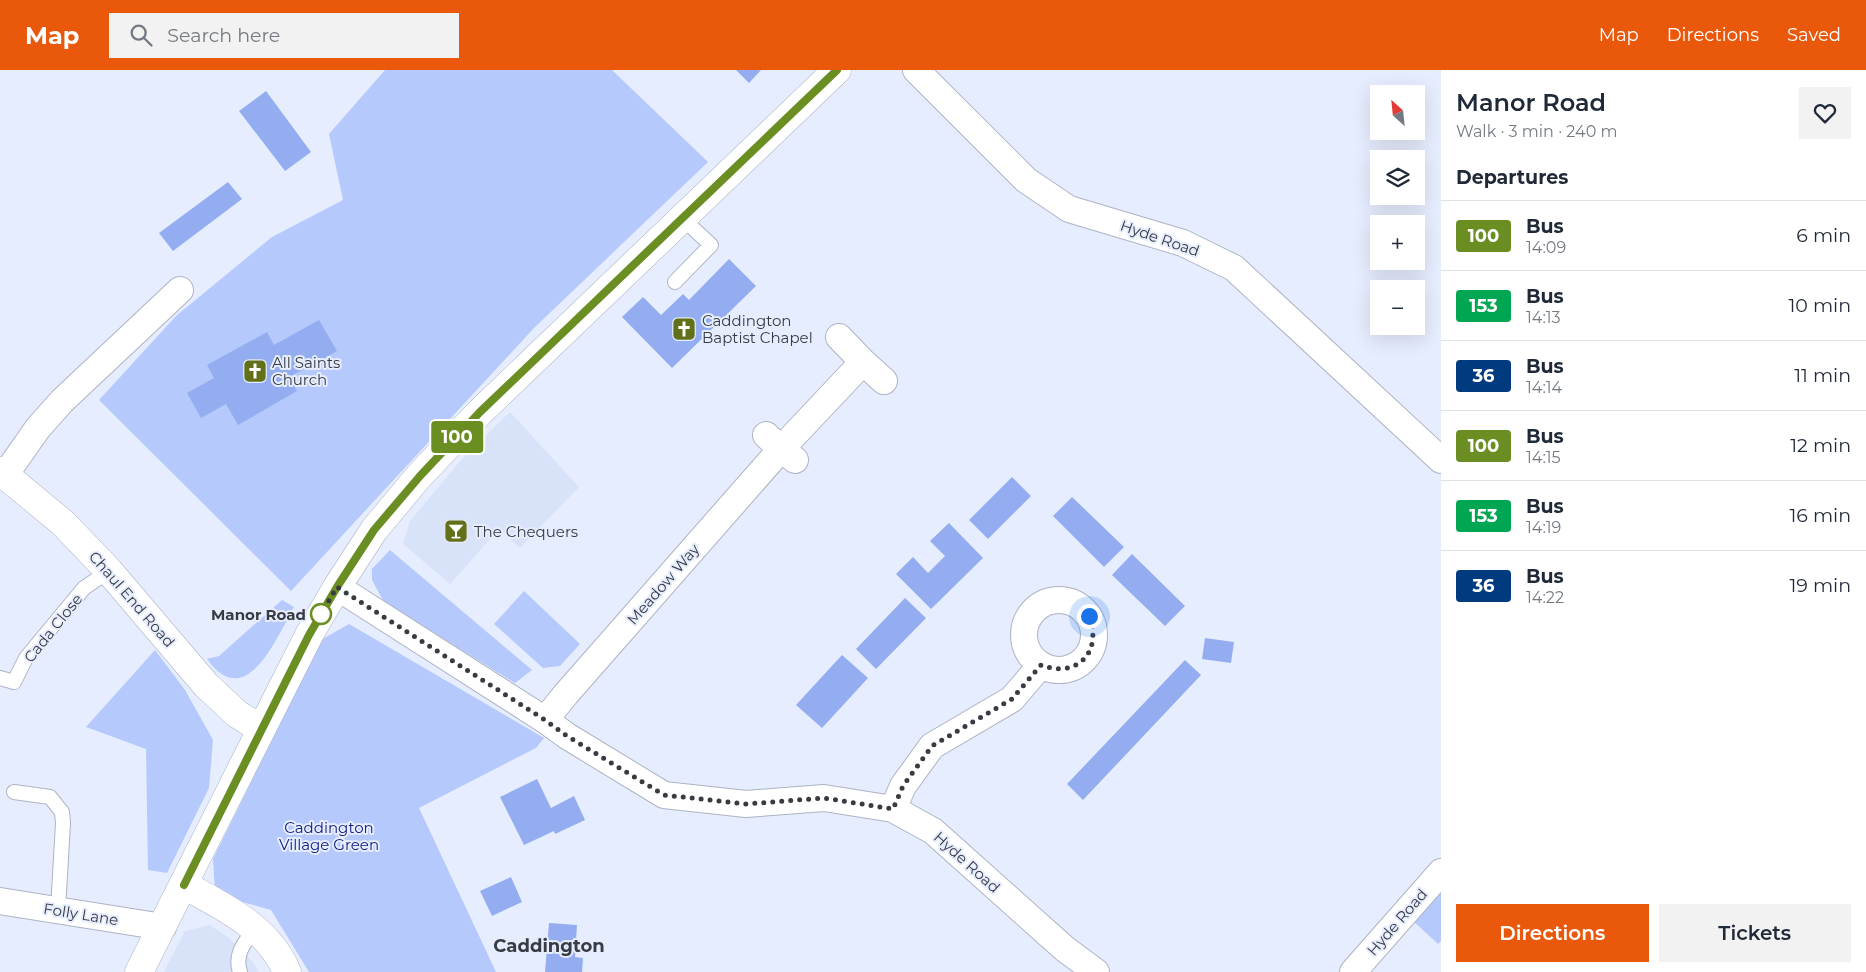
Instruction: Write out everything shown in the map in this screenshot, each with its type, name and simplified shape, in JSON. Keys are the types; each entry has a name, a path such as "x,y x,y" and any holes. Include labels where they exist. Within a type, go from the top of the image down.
{"street":[{"path":"139,972 309,635 374,530 420,476 480,412 837,70"},
{"name":"Hyde Road","path":"916,70 1026,180 1068,209 1183,243 1234,268 1441,460"},
{"path":"3,473 62,401 180,290"},
{"path":"839,337 884,381"},
{"name":"Meadow Way","path":"545,720 781,448 863,362"},
{"name":"Chaul End Road","path":"3,473 63,523 109,571 206,685 237,714 261,729"},
{"name":"Hyde Road","path":"337,587 567,736 664,795 746,804 824,798 893,809 933,831 1065,950 1096,972"},
{"path":"893,809 903,786 932,746 1012,699 1041,665"},
{"name":"Hyde Road","path":"1353,972 1441,872"},
{"path":"184,885 234,913 255,928 284,964 287,972"},
{"name":"Folly Lane","path":"0,901 163,927"}],"lane":[{"path":"675,282 711,245 682,218"},
{"name":"Cada Close","path":"0,678 14,682 26,658 84,588 109,571"},
{"path":"14,792 50,797 62,812 58,910"},
{"path":"240,972 236,962 240,949 255,928"}],"shaded area":[{"path":"510,412 579,487 520,548 499,529 450,584 403,544 410,521 462,459"},
{"path":"210,925 228,937 253,962 259,972 164,972 185,931"}],"green space":[{"path":"385,70 612,70 708,162 534,328 291,591 99,400 176,316 272,237 343,200 329,134"},
{"path":"390,550 532,670 515,683 384,602 372,580 372,569"},
{"path":"524,591 580,644 560,666 543,668 494,624"},
{"path":"282,600 294,607 279,636 259,665 247,675 235,678 221,674 207,659 219,656"},
{"name":"Caddington Village Green","path":"349,624 544,738 536,748 419,808 496,972 309,972 271,910 239,901 215,891 213,859 321,640"},
{"path":"155,650 185,690 213,740 209,788 167,873 148,870 146,749 86,727"},
{"path":"1441,884 1441,941 1438,944 1411,919"}],"building":[{"path":"736,70 761,70 749,83"},
{"path":"266,91 311,152 285,171 239,111"},
{"path":"228,182 242,199 173,251 159,233"},
{"path":"729,259 756,286 672,368 622,317 643,297 661,315 683,294 689,300"},
{"name":"All Saints Church","path":"319,320 337,351 289,377 297,391 238,425 226,404 201,418 187,393 214,378 207,365 267,332 274,345"},
{"path":"1012,477 1031,496 988,539 969,520"},
{"path":"1072,497 1124,547 1104,567 1053,516"},
{"path":"949,523 983,558 931,609 896,574 913,557 928,573 945,556 930,541"},
{"path":"1132,554 1185,606 1165,626 1112,575"},
{"path":"905,598 926,618 876,669 856,649"},
{"path":"1205,638 1234,642 1231,663 1202,659"},
{"path":"842,655 868,678 822,728 796,705"},
{"path":"1185,660 1201,675 1083,800 1067,784"},
{"path":"537,779 551,808 574,796 585,820 555,834 554,831 524,845 500,797"},
{"path":"511,877 522,902 492,916 480,891"},
{"path":"549,923 577,925 575,957 583,958 582,972 545,972"}],"bus line":[{"name":"100","path":"184,885 309,635 374,530 420,476 531,361 837,70"}],"place":[{"name":"Caddington Baptist Chapel","path":"684,329"},
{"name":"All Saints Church","path":"255,371"},
{"name":"The Chequers","path":"456,531"},
{"name":"Manor Road","path":"321,614"}],"district":[{"name":"Caddington","path":"549,946"}],"route":[{"path":"321,614 318,619 337,587 567,736 664,795 746,804 824,798 893,809 903,786 932,746 1012,699 1041,665 1052,669 1064,670 1075,666 1084,659 1091,650 1094,638 1089,616"}]}
